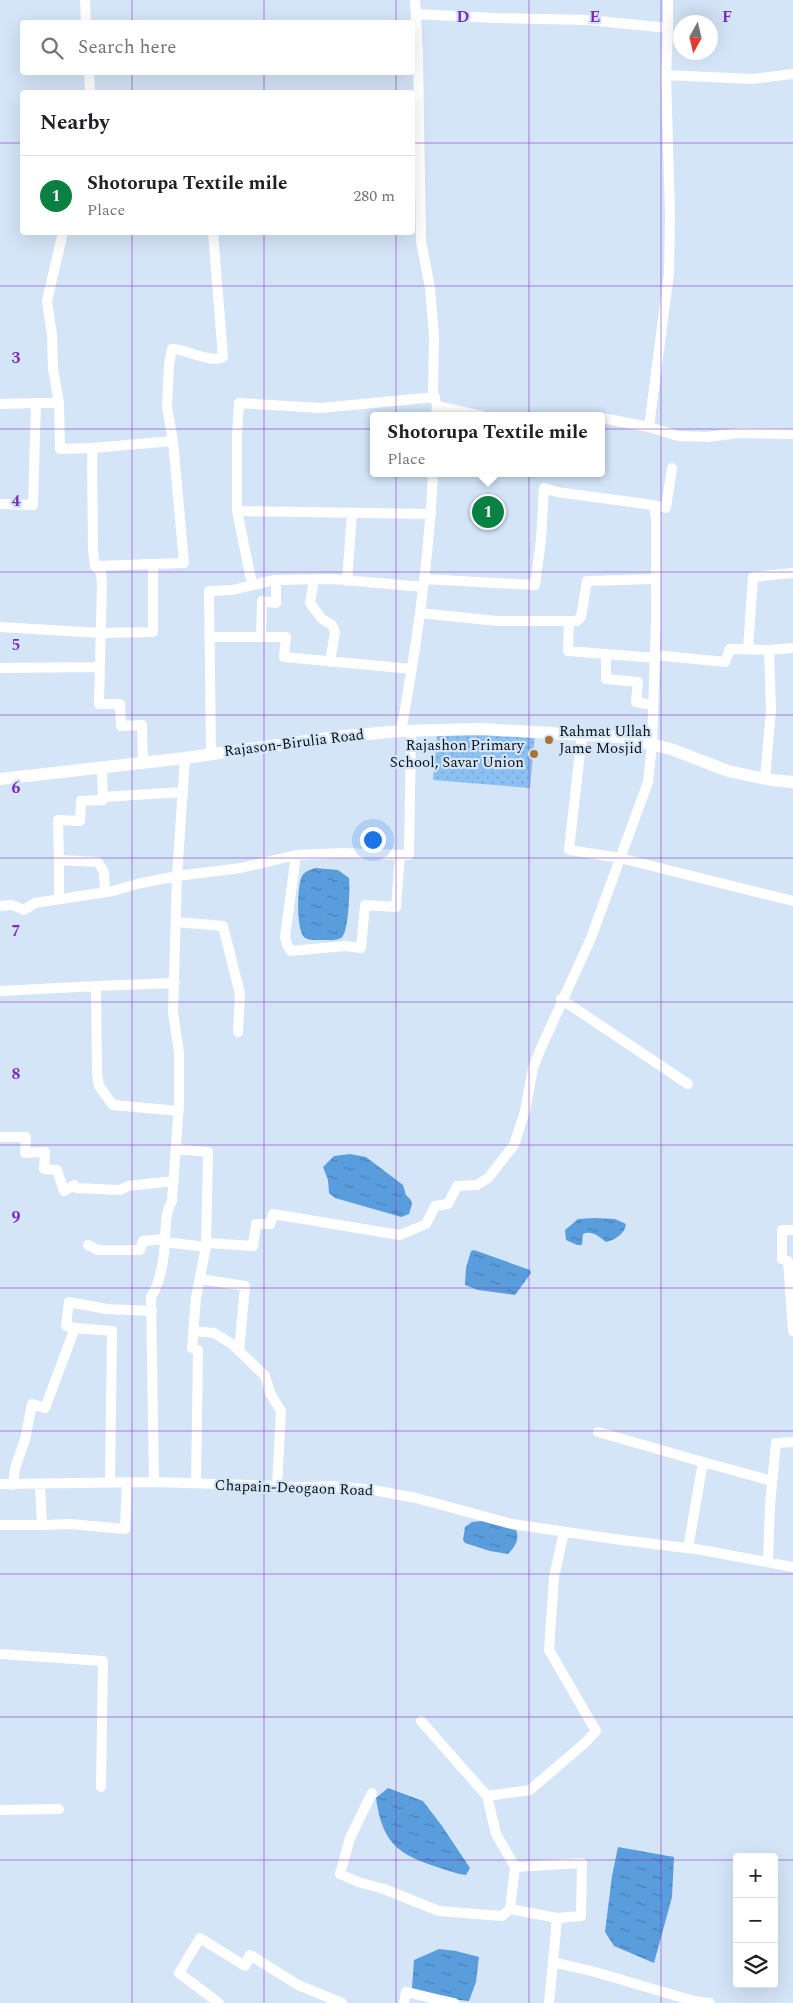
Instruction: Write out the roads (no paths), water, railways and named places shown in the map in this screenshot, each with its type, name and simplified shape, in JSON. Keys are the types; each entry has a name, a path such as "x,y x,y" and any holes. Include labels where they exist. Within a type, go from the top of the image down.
{"street":[{"path":"85,0 86,20"},
{"path":"415,0 418,55 417,226 430,288 436,406"},
{"path":"650,427 669,273 670,216 666,75 668,0"},
{"path":"416,14 588,20 668,28"},
{"path":"666,75 752,79 793,74"},
{"path":"89,75 90,90"},
{"path":"62,235 46,300 52,334 53,369 59,402 60,449 92,448 173,440"},
{"path":"95,566 184,563 173,440 167,407 170,352 172,349 179,349 215,359 223,357 213,235"},
{"path":"0,404 59,402"},
{"path":"0,504 33,505 36,403"},
{"path":"252,584 237,511 239,403 321,408 436,406 464,412"},
{"path":"605,419 650,427 678,436 707,437 738,433 793,434"},
{"path":"92,448 93,551 95,566 101,572 102,583 100,704 120,704 120,726 142,725 144,763"},
{"path":"211,754 209,592 232,590 276,580 535,585 541,540 544,488 557,492 666,508 672,468"},
{"path":"0,906 12,905 24,910 35,902 105,892 178,876 241,868 296,856 342,852 409,855 406,731 412,669 424,583 433,477"},
{"path":"88,1245 98,1250 140,1250 142,1241 165,1240 206,1245 253,1246 256,1224 270,1224 273,1214 400,1235 426,1224 435,1206 448,1204 457,1186 477,1185 488,1178 514,1145 525,1111 533,1068 562,999 591,938 648,782 652,746 655,657 656,517 653,505"},
{"path":"237,511 431,514"},
{"path":"347,581 352,513"},
{"path":"0,627 101,633 153,632 153,564"},
{"path":"748,650 753,577 793,573"},
{"path":"420,613 497,621 577,622 582,618 587,581 656,578"},
{"path":"261,637 262,601 276,603 276,580"},
{"path":"314,580 310,603 322,619 332,625 335,632 330,662"},
{"path":"569,622 568,650 725,662 730,649 769,650 793,648"},
{"path":"209,637 286,637 284,658 412,669"},
{"path":"765,779 771,710 771,685 768,666 769,650"},
{"path":"606,654 606,679 638,682 636,702 654,705"},
{"path":"0,668 100,667"},
{"name":"Rajason-Birulia Road","path":"0,779 185,758 335,737 406,731 480,729 620,737 671,749 728,771 765,779 793,782"},
{"path":"582,734 569,850 620,858 793,901"},
{"path":"154,1482 152,1297 157,1288 165,1240 167,1209 172,1202 179,1111 179,1053 173,1012 185,758"},
{"path":"102,768 103,797"},
{"path":"59,899 58,820 80,821 80,801 103,800 103,797 183,792"},
{"path":"296,856 285,937 288,947 292,951 345,946 361,948 365,905 396,907 400,855"},
{"path":"60,860 98,862 104,872 105,892"},
{"path":"177,922 223,926 240,994 238,1032"},
{"path":"0,991 175,983"},
{"path":"96,986 97,1074 99,1086 113,1105 179,1111"},
{"path":"562,999 688,1084"},
{"path":"0,1137 26,1137 25,1153 46,1152 44,1169 57,1170 64,1191 74,1185 76,1188 120,1190 128,1186 174,1181"},
{"path":"176,1149 208,1152 206,1245 192,1348 198,1350 196,1484"},
{"path":"793,1230 782,1230 782,1259 788,1261 793,1331"},
{"path":"200,1279 245,1286 239,1351"},
{"path":"110,1482 112,1331 66,1326 69,1302 106,1309 152,1311"},
{"path":"13,1485 15,1468 25,1440 32,1404 45,1408 75,1328"},
{"path":"194,1331 214,1333 232,1344 265,1376 270,1393 280,1411 277,1486"},
{"path":"598,1432 772,1481"},
{"path":"768,1562 776,1443 793,1442"},
{"path":"688,1548 703,1462"},
{"path":"0,1525 70,1524 125,1529 127,1482"},
{"name":"Chapain-Deogaon Road","path":"0,1484 40,1485 154,1482 334,1486 373,1490 416,1498 512,1524 702,1550 793,1567"},
{"path":"40,1485 42,1525"},
{"path":"487,1796 530,1790 586,1742 596,1731 549,1650 554,1577 564,1532"},
{"path":"0,1654 103,1661 101,1788"},
{"path":"372,1794 350,1838 340,1874 439,1911 502,1916 510,1909 515,1867 496,1834 487,1796 421,1721"},
{"path":"0,1810 58,1809"},
{"path":"510,1909 558,1918 581,1916 582,1863 515,1867"},
{"path":"549,2003 558,1918"},
{"path":"219,2003 178,1973 200,1938 244,1966 250,1955 298,1985 342,2003"},
{"path":"553,1962 595,1972 694,2001 710,2003"},
{"path":"404,2003 406,1992 429,2000 454,2003"}],"water":[{"path":"315,868 338,870 349,878 346,928 344,935 339,939 310,940 304,937 301,932 298,907 300,881 305,873"},
{"path":"350,1154 366,1157 403,1185 406,1195 412,1204 409,1214 401,1217 335,1198 329,1193 328,1180 323,1167 334,1156"},
{"path":"578,1219 615,1219 626,1224 624,1231 613,1240 606,1242 589,1233 583,1234 582,1245 566,1240 565,1230"},
{"path":"474,1250 530,1270 531,1273 515,1295 478,1290 465,1285 466,1268 471,1251"},
{"path":"482,1521 516,1530 516,1543 508,1554 490,1551 465,1543 463,1540 465,1527 472,1522"},
{"path":"388,1788 423,1801 470,1868 466,1875 455,1873 411,1857 393,1844 382,1825 376,1798"},
{"path":"618,1847 674,1857 672,1897 654,1963 614,1946 605,1932 612,1876"},
{"path":"439,1949 479,1957 476,1982 469,2001 451,1999 412,1988 414,1960"}],"place":[{"name":"Shotorupa Textile mile","path":"488,512"},
{"name":"Rahmat Ullah Jame Mosjid","path":"549,740"},
{"name":"Rajashon Primary School, Savar Union","path":"534,754"}]}
